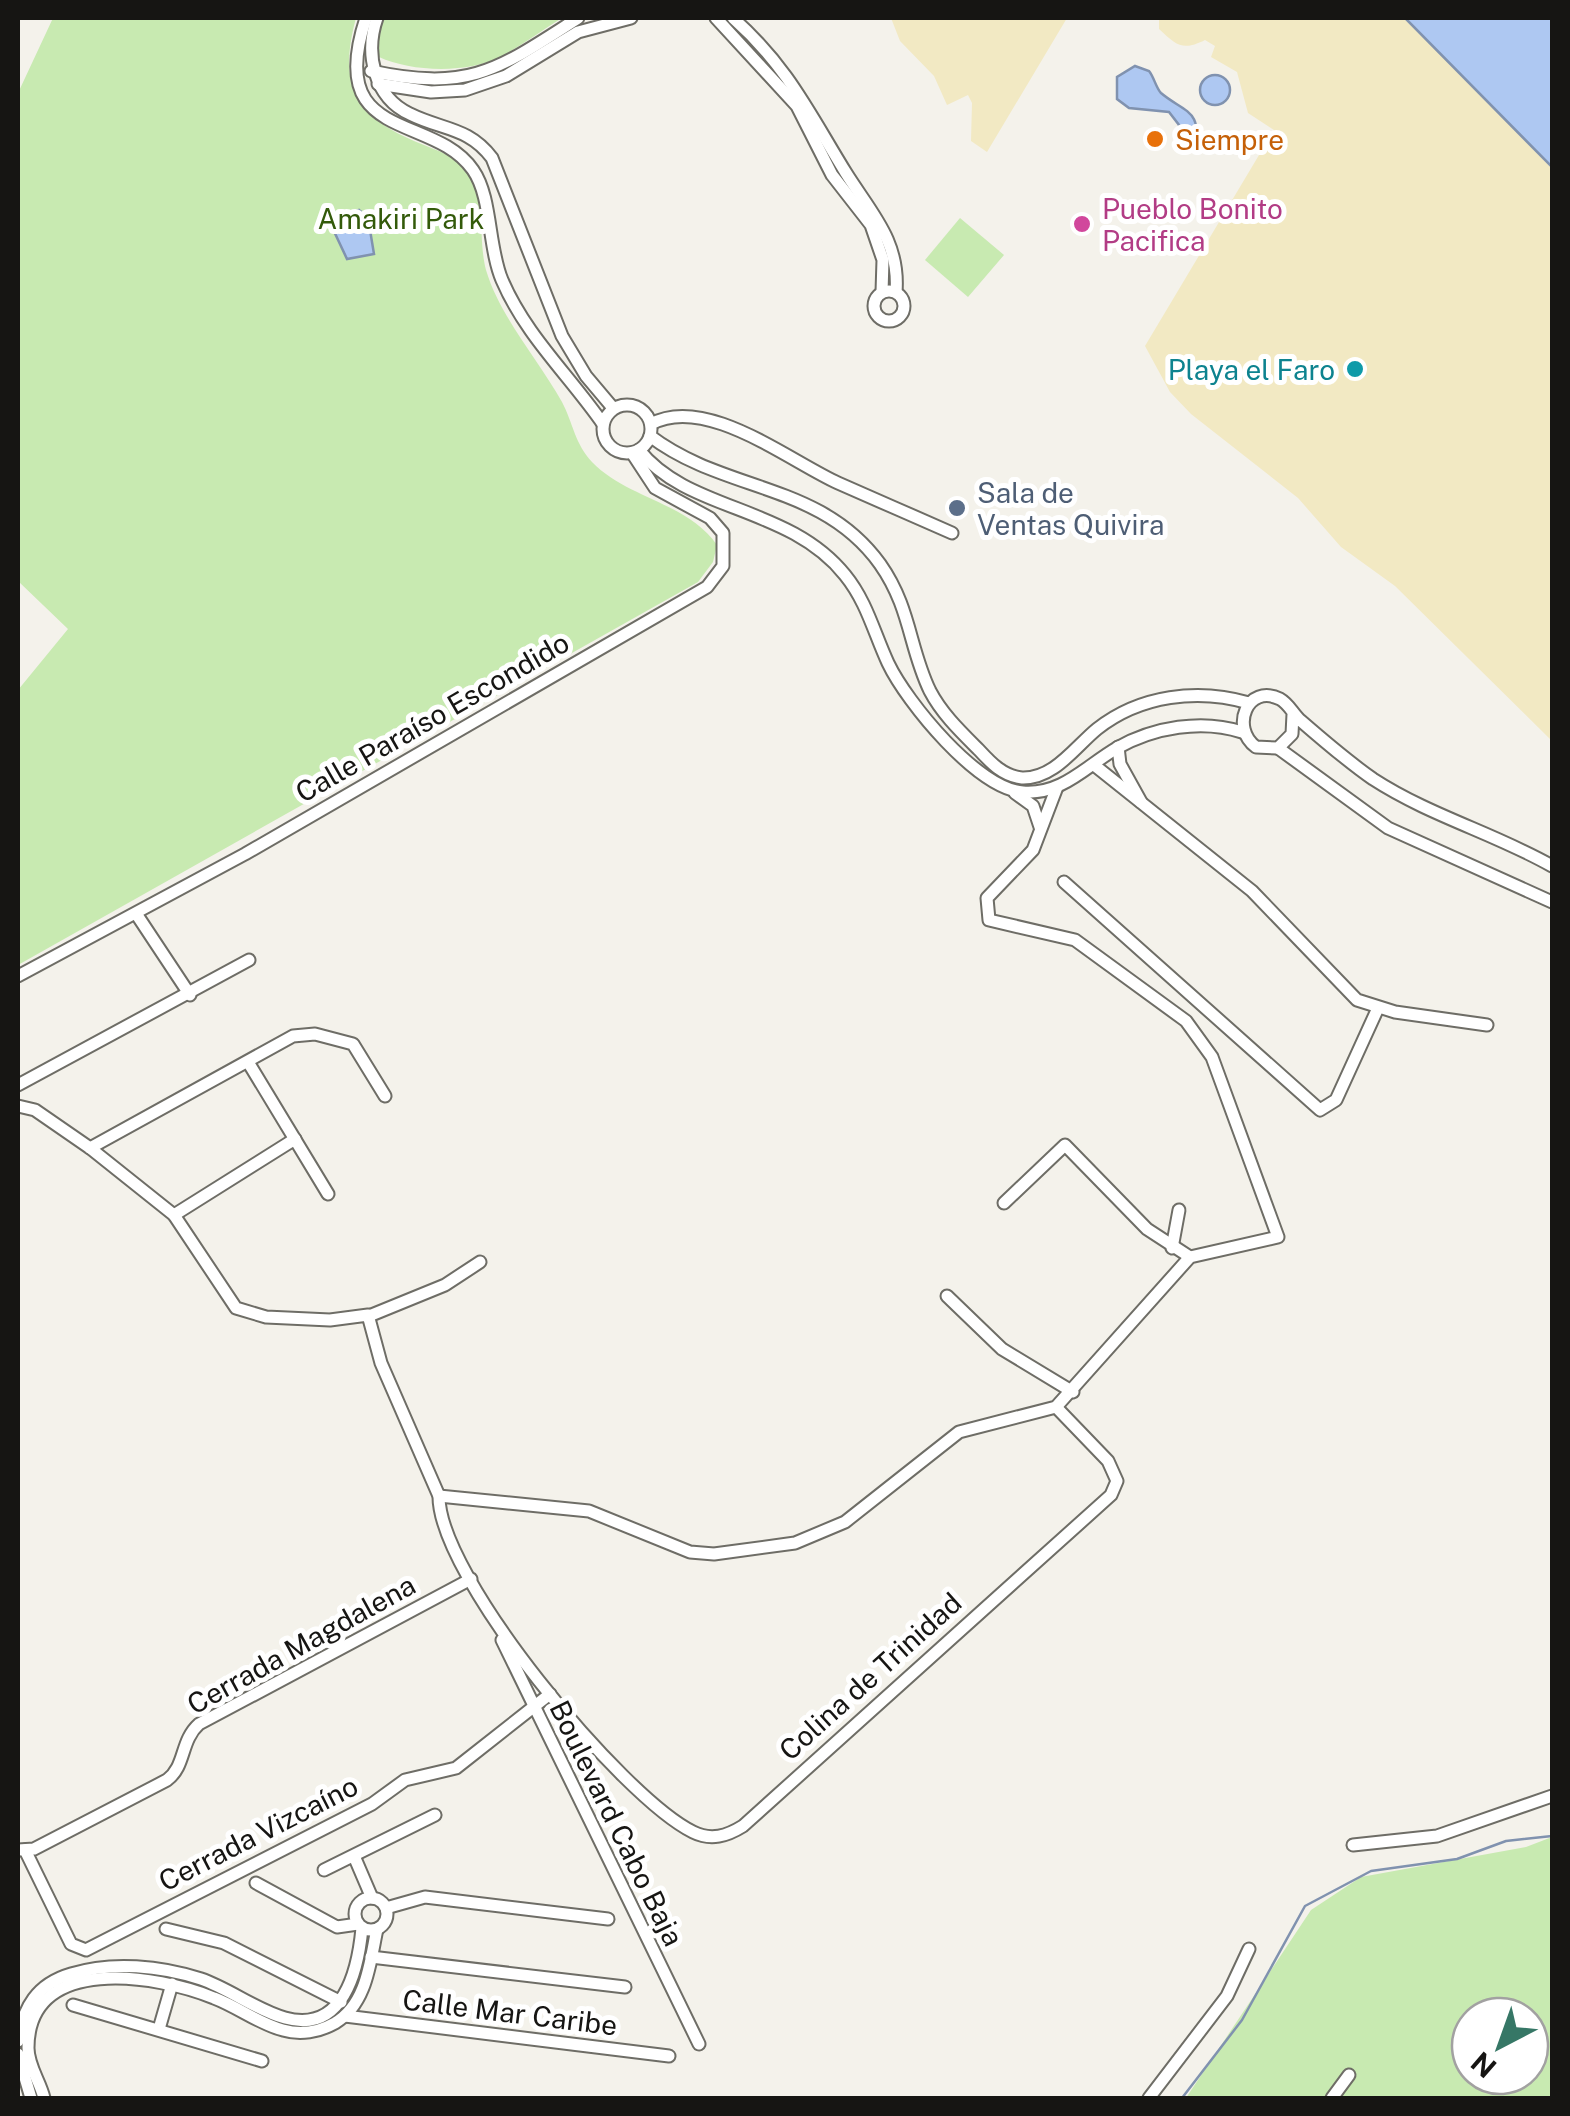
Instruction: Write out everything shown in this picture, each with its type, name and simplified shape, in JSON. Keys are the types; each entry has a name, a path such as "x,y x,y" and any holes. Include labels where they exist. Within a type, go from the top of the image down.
{"street":[{"path":"366,18 357,68 360,84 374,108 392,124 452,150 474,171 485,202 492,253 515,308 603,424 610,446 635,451 674,480 788,528 834,561 860,596 906,692 972,765 1039,814 1040,836"},
{"path":"377,18 369,48 374,71 404,111 471,136 492,158 562,336 586,376 613,408"},
{"path":"357,68 417,79 464,78 515,59 578,18"},
{"path":"360,84 431,92 475,87 523,67 578,32 631,18"},
{"path":"716,18 797,106 832,174 871,224 883,260 882,292 874,308 888,321 903,312 902,298 896,292 893,258 880,219 850,179 796,86 732,18"},
{"path":"882,292 896,292"},
{"path":"613,408 636,406 651,430 686,462 803,502 849,531 874,557 896,592 928,688 940,708 1007,774 1020,778 1046,772 1098,728 1151,702 1204,695 1249,703"},
{"path":"603,424 613,408"},
{"path":"635,451 651,430 672,415 733,428 835,482 952,533"},
{"name":"Calle Paraíso Escondido","path":"18,976 137,915 706,587 723,566 723,533 710,518 654,488 635,451"},
{"path":"1242,732 1241,722 1249,703 1258,698 1279,698 1344,758 1395,792 1552,866"},
{"path":"1278,748 1292,734 1293,714"},
{"path":"1009,790 1026,792 1057,787 1118,747 1180,727 1215,726 1242,732 1256,747 1278,748 1388,828 1552,902"},
{"path":"1118,747 1120,764 1146,810"},
{"path":"1094,765 1252,891 1347,993 1378,1008 1487,1025"},
{"path":"439,1496 606,1515 690,1552 795,1543 845,1522 960,1432 1056,1408 1190,1256 1278,1236 1212,1057 1186,1021 1076,940 989,920 986,904 991,891 1025,860 1040,836 1057,787"},
{"path":"1064,882 1320,1110 1336,1100 1378,1008"},
{"path":"137,915 190,995"},
{"path":"18,1085 250,960"},
{"path":"90,1148 293,1036 332,1037 353,1044 385,1096"},
{"path":"248,1062 328,1194"},
{"path":"18,1106 35,1110 90,1148 174,1215 236,1308 266,1317 330,1320 364,1312 369,1316 445,1285 480,1262"},
{"path":"174,1215 294,1139"},
{"path":"1004,1203 1064,1144 1138,1220 1172,1248 1190,1256"},
{"path":"1172,1248 1179,1210"},
{"path":"948,1296 1002,1349 1073,1392"},
{"name":"Boulevard Cabo Baja","path":"369,1316 381,1363 439,1496 442,1520 699,2044"},
{"name":"Colina de Trinidad","path":"642,1790 693,1832 721,1836 744,1826 961,1626 1107,1500 1118,1481 1108,1461 1056,1408"},
{"name":"Cerrada Magdalena","path":"22,1850 172,1777 188,1736 198,1724 471,1579"},
{"name":"Boulevard Cabo Baja","path":"494,1622 550,1694 642,1790"},
{"name":"Cerrada Vizcaíno","path":"22,1850 71,1944 86,1950 372,1804 405,1780 456,1768 550,1694"},
{"path":"1353,1846 1437,1836 1552,1796"},
{"path":"324,1870 435,1815"},
{"path":"354,1856 372,1898 386,1908 425,1898 608,1919"},
{"path":"256,1883 337,1928 376,1929"},
{"path":"18,2041 28,2007 38,1990 78,1972 117,1966 146,1968 287,2018 313,2018 341,2002 357,1968 360,1926 355,1910 372,1898"},
{"path":"44,2098 28,2048 36,2014 52,1994 90,1980 172,1984 217,1992 272,2026 295,2032 323,2028 345,2016 360,1997 376,1929 385,1921 386,1908"},
{"path":"166,1929 236,1948 341,2002"},
{"path":"1149,2098 1211,2019 1249,1949"},
{"path":"371,1957 625,1986"},
{"path":"159,2029 172,1984"},
{"path":"73,2005 262,2061"},
{"name":"Calle Mar Caribe","path":"345,2016 669,2056"},
{"path":"18,2054 30,2098"},
{"path":"1332,2098 1349,2075"}],"green space":[{"name":"Amakiri Park","path":"53,18 356,18 349,64 358,98 382,124 449,156 469,173 478,195 484,258 492,287 562,402 586,455 622,485 690,519 717,545 713,562 698,582 18,965 18,690 68,629 18,581 18,93"},
{"path":"384,18 562,18 489,62 440,69 407,66 379,57 375,42"},
{"path":"960,218 1004,255 968,297 925,260"},
{"path":"1552,1837 1552,2098 1186,2098 1311,1910 1361,1877 1526,1847"}],"sand":[{"path":"891,18 1067,18 987,152 971,141 972,103 968,95 947,105 934,76 900,41"},
{"name":"Playa el Faro","path":"1159,18 1405,18 1552,167 1552,741 1395,586 1341,547 1298,498 1191,414 1170,392 1145,346 1274,130 1248,113 1237,72 1211,57 1215,46 1205,40 1186,46 1176,43 1159,29"}],"water":[{"path":"1405,18 1552,18 1552,167"},
{"path":"1135,66 1149,71 1161,93 1190,114 1196,127 1192,151 1178,140 1179,125 1169,112 1129,108 1117,99 1117,77"},
{"path":"1215,75 1226,79 1230,90 1226,101 1215,105 1204,101 1200,90 1204,79"},
{"path":"359,210 368,218 374,254 347,259 332,227 338,217"}],"waterway":[{"path":"1182,2098 1242,2020 1305,1906 1371,1871 1457,1859 1506,1841 1552,1836"}],"place":[{"name":"Siempre","path":"1155,139"},
{"name":"Pueblo Bonito Pacifica","path":"1082,224"},
{"name":"Playa el Faro","path":"1355,369"},
{"name":"Sala de Ventas Quivira","path":"957,508"}]}
